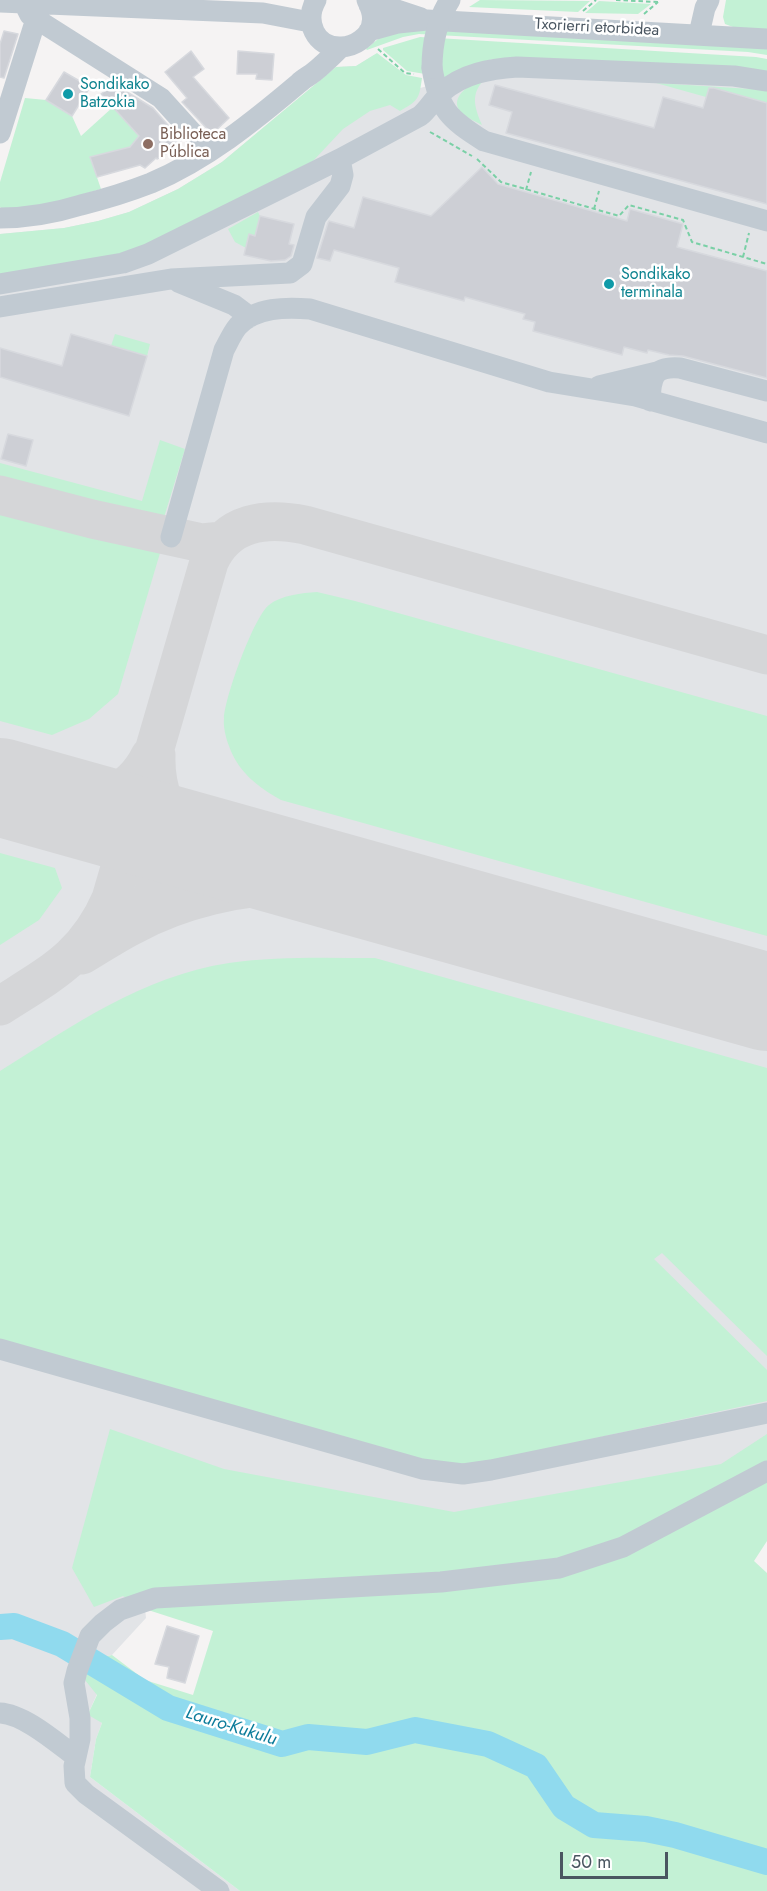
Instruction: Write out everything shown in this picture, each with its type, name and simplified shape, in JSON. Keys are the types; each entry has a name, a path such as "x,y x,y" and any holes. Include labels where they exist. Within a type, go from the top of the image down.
{"street":[{"path":"0,2 30,11 263,13 314,0"},
{"path":"302,80 314,29 310,14 314,0"},
{"path":"450,0 437,29 432,68 438,96 448,116 461,127 483,141 767,221"},
{"path":"699,34 709,0"},
{"name":"Txorierri etorbidea","path":"0,218 58,212 112,197 153,182 209,152 249,124 341,48 356,43 369,31 372,23 368,2 427,20"},
{"path":"0,134 5,96 30,11"},
{"path":"30,11 161,98 209,152"},
{"path":"263,13 314,29 331,45 341,48"},
{"name":"Txorierri etorbidea","path":"369,31 398,23 427,20 767,39"},
{"path":"0,284 123,263 140,257 340,159 427,111 443,91 469,75 492,69 517,67 734,76 767,81"},
{"path":"448,116 458,92 469,75"},
{"path":"0,307 171,279 290,273 302,264 316,217 340,186 343,175 340,159"},
{"path":"171,279 234,305 250,317"},
{"path":"171,537 224,350 238,326 250,317 287,307 310,309 549,382 650,400 767,433"},
{"path":"589,389 657,372 666,367 680,368 767,392"},
{"path":"650,400 651,383 657,372"},
{"path":"0,1349 422,1469 463,1474 767,1413"},
{"path":"219,1891 86,1794 75,1783 74,1767 80,1739 76,1671 90,1636 120,1610 155,1598 441,1582 559,1568 623,1547 767,1472"},
{"path":"0,1713 6,1713 36,1727 76,1757"}],"path":[{"path":"579,15 596,0"},
{"path":"616,0 658,2"}],"shaded area":[{"path":"374,55 420,88 443,82 469,67 493,59 528,59 767,74 767,1478 145,1609 146,1618 112,1655 92,1660 97,1694 89,1712 102,1723 96,1739 90,1777 240,1891 0,1891 0,234 64,228 98,221 129,212 178,189 222,162 336,67 356,66"}],"green space":[{"path":"480,0 590,1 578,12 469,7"},
{"path":"726,0 767,0 767,31 725,24 723,17"},
{"path":"599,1 651,4 638,14 585,13"},
{"path":"417,28 767,47 767,55 748,52 419,34 366,49 384,34"},
{"path":"420,37 756,57 767,59 767,74 528,59 493,59 469,67 443,82 425,74 407,71 383,50 383,48"},
{"path":"377,53 406,75 422,78 415,101 400,111 390,105 370,111 343,129 313,161 120,257 0,277 0,234 64,228 98,221 129,212 178,189 222,162 336,67 356,66"},
{"path":"486,78 478,89 475,100 482,125 462,113 457,103 458,97 466,88"},
{"path":"656,83 767,90 767,103 710,87 706,97"},
{"path":"25,98 46,100 72,116 81,136 113,107 139,136 130,147 90,157 101,189 35,208 3,210 0,207 0,182"},
{"path":"258,212 260,216 255,236 249,235 246,248 235,242 228,229"},
{"path":"115,334 150,344 147,356 111,346"},
{"path":"160,440 185,449 161,527 34,497 0,486 0,463 142,501"},
{"path":"0,502 163,543 118,694 89,719 52,735 0,721"},
{"path":"317,592 767,716 767,936 281,800 264,790 243,771 229,746 224,722 229,694 248,641 269,605 286,597"},
{"path":"0,853 55,868 62,888 39,920 0,945"},
{"path":"375,958 767,1068 767,1356 662,1253 654,1259 767,1370 767,1401 489,1461 450,1465 424,1460 0,1340 0,1071 81,1020 167,979 229,963 265,959"},
{"path":"110,1429 224,1469 454,1512 721,1464 767,1434 767,1541 754,1561 767,1573 767,1891 240,1891 90,1777 96,1739 102,1723 90,1716 89,1712 97,1695 85,1680 92,1660 112,1655 145,1680 193,1695 213,1631 145,1609 123,1596 94,1607 72,1568"}],"building":[{"path":"4,31 18,34 4,78 0,77 0,44"},
{"path":"191,51 204,69 193,77 229,118 212,134 182,102 187,98 165,72"},
{"path":"238,51 274,54 272,80 256,79 257,74 237,74"},
{"name":"Sondikako Batzokia","path":"64,72 90,87 72,116 46,100"},
{"path":"114,84 153,108 181,140 176,148 156,158 145,168 140,165 97,177 90,157 130,147 139,136 101,94"},
{"path":"495,85 654,128 663,97 703,108 709,88 714,88 767,103 767,204 506,133 512,112 489,105"},
{"name":"Sondikako terminala","path":"482,167 498,184 627,221 630,209 683,224 677,247 767,271 767,378 683,356 648,350 647,353 624,347 622,355 533,331 535,322 523,319 525,314 465,297 464,301 395,282 399,268 334,250 330,261 317,258 329,221 354,228 363,197 431,216"},
{"path":"260,216 294,224 289,244 294,245 291,256 285,260 271,261 244,255 249,234 255,236"},
{"path":"71,334 147,356 129,416 0,377 0,348 62,366"},
{"path":"8,434 33,440 26,466 1,459"},
{"path":"167,1626 199,1636 185,1683 167,1678 169,1667 155,1664"}],"waterway":[{"name":"Lauro-Kukulu","path":"0,1627 14,1626 62,1644 168,1708 282,1744 308,1737 367,1742 415,1730 488,1744 536,1766 564,1807 594,1825 646,1829 675,1835 767,1862"}],"taxiway":[{"path":"0,495 92,519 202,543 222,541"},
{"path":"0,1006 51,973 78,950 90,936 111,899 209,562 217,548 237,530 262,522 305,525 767,655"},
{"path":"156,755 160,790 168,812 175,822 192,838 223,849"},
{"path":"53,802 96,800 122,789 142,769 150,756"},
{"path":"116,820 142,842 155,867 156,881 153,895 146,910 134,924"},
{"path":"82,955 152,916 212,895 254,888 308,885 391,896"}],"runway":[{"path":"0,787 767,1002"}],"place":[{"name":"Sondikako Batzokia","path":"68,94"},
{"name":"Biblioteca Pública","path":"148,144"},
{"name":"Sondikako terminala","path":"609,284"}]}
